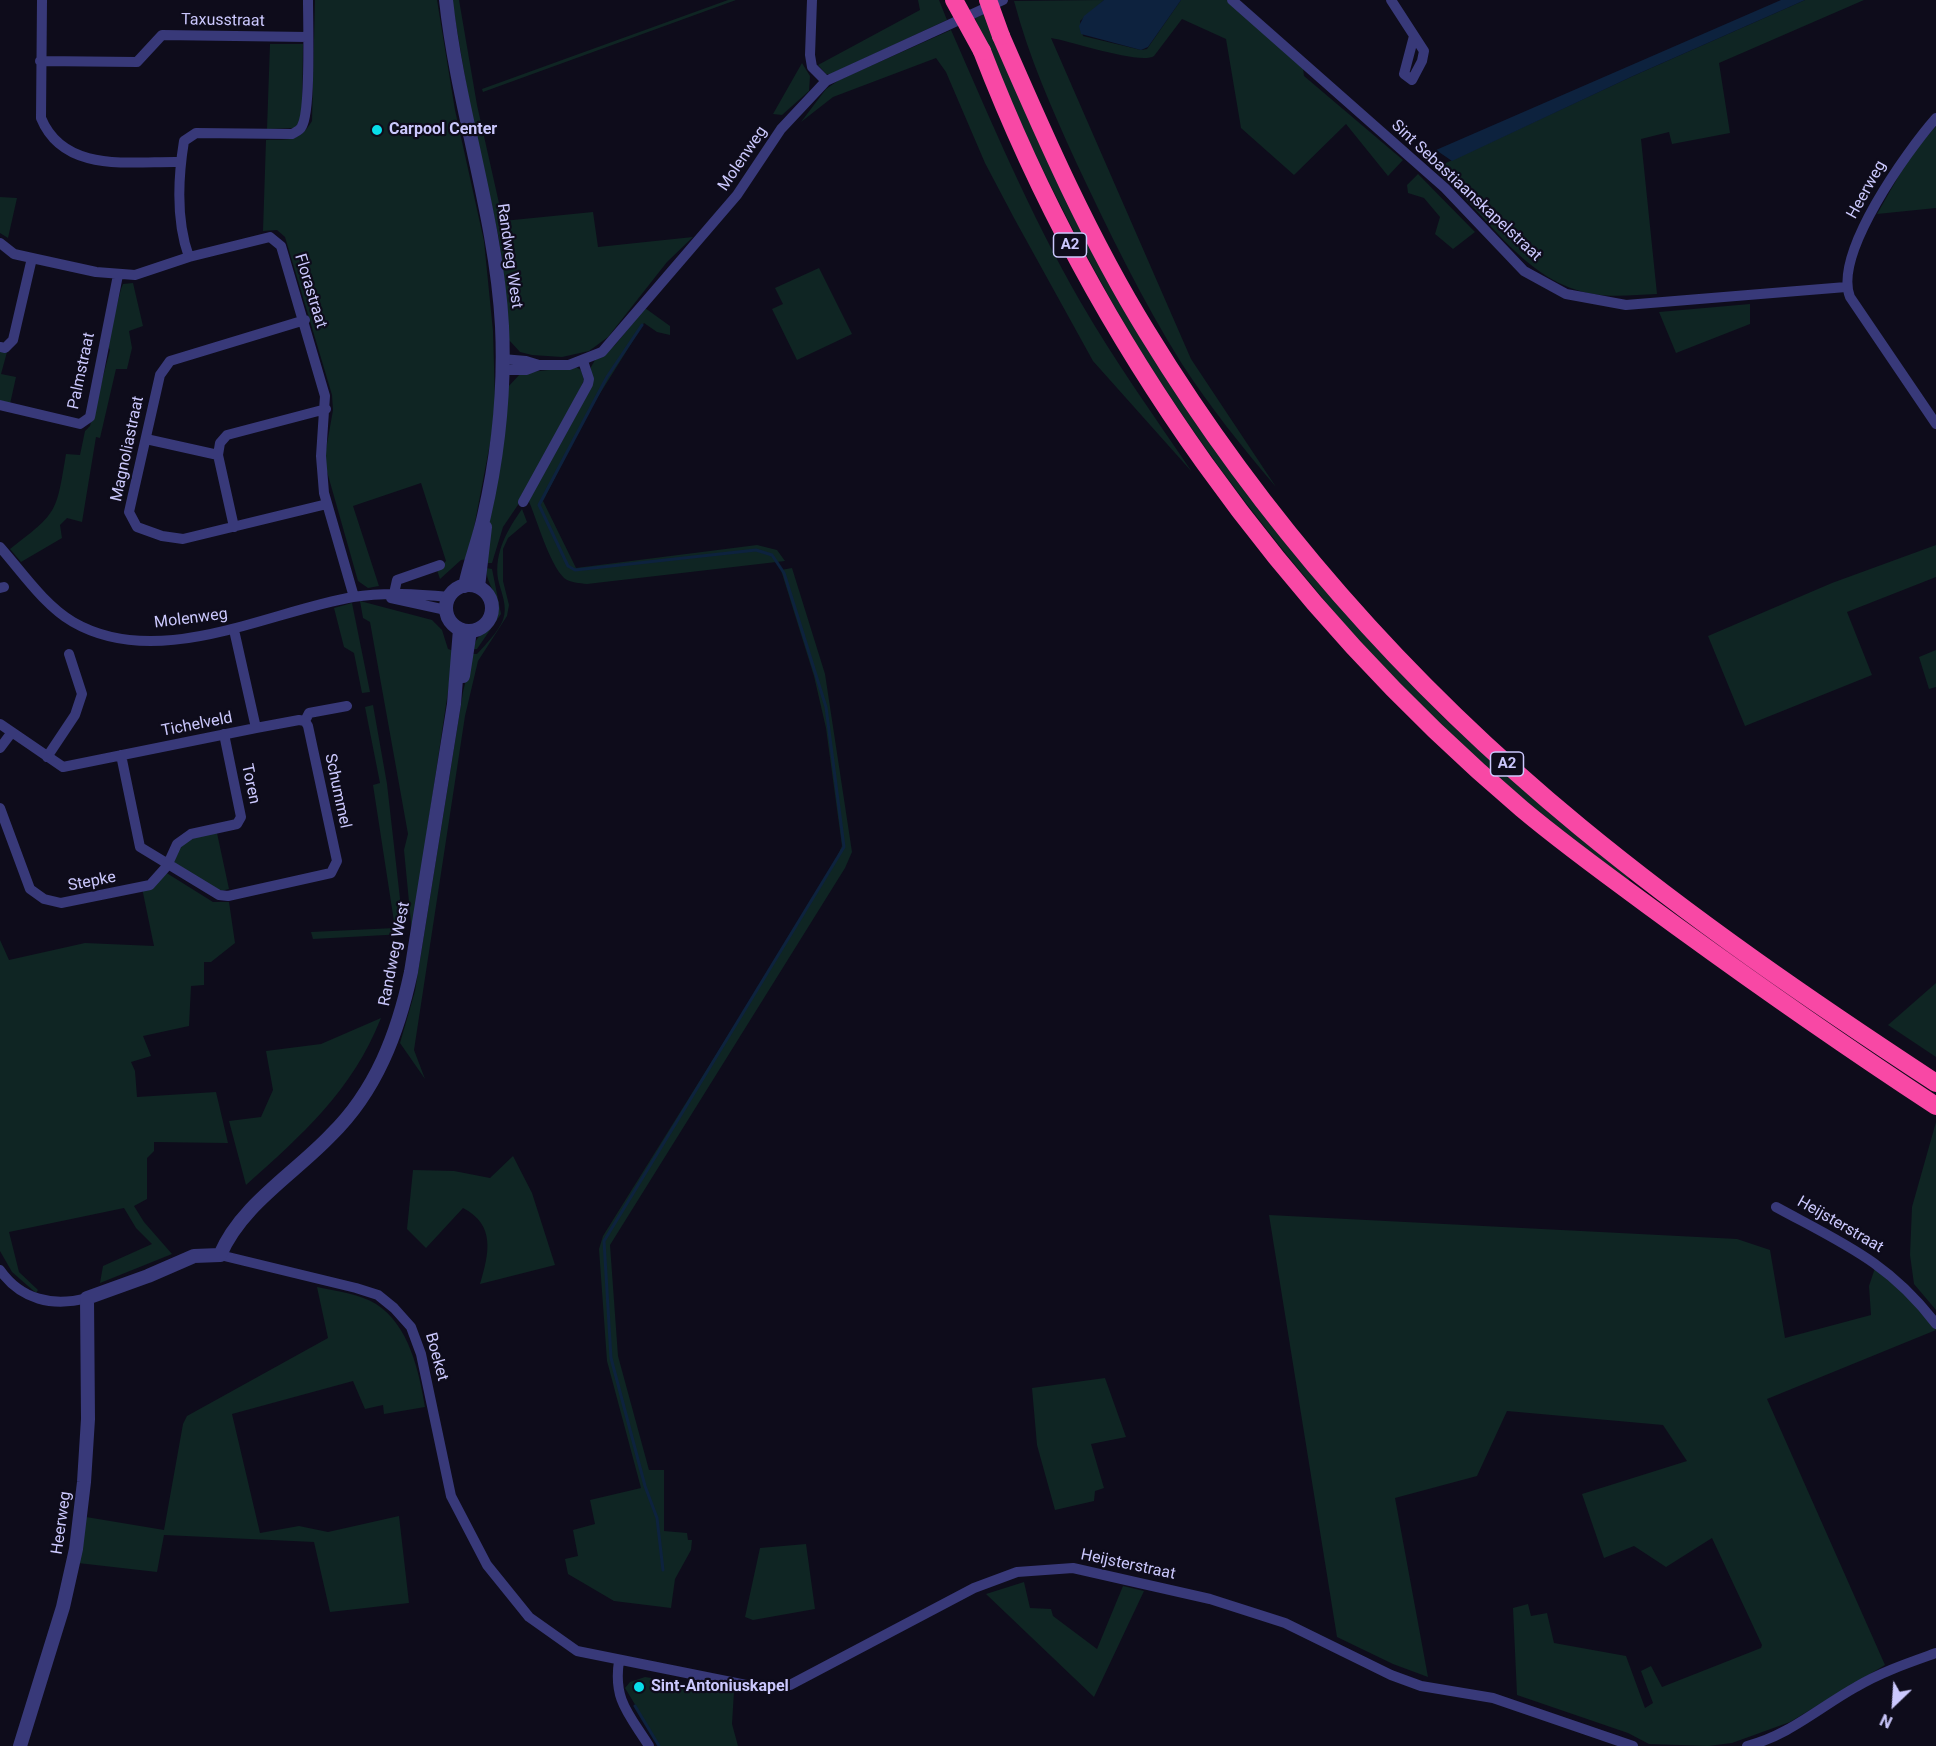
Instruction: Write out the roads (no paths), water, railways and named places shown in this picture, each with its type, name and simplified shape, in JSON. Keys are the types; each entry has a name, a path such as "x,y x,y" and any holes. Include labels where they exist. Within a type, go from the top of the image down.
{"highway":[{"name":"A2","path":"954,0 982,51"},
{"name":"A2","path":"963,0 982,51 1059,224 1133,355 1185,434 1260,536 1359,652 1471,764 1567,845 1733,967 1936,1106"},
{"name":"A2","path":"988,0 1002,38 1060,171 1106,261 1148,333 1226,453 1337,592 1420,681 1496,753 1581,828 1744,951 1936,1083"},
{"name":"A2","path":"995,0 1002,38"}],"street":[{"path":"42,0 41,118 45,128 72,155 97,161 180,162"},
{"path":"189,257 183,239 180,214 180,162 184,141 196,134 292,134 298,132 304,123 306,105 308,0"},
{"name":"Randweg West","path":"446,0 499,290 502,365 495,447 483,519 486,530 471,586"},
{"path":"812,0 810,55 812,67 826,81"},
{"name":"Molenweg","path":"502,365 526,360 539,365 569,365 602,352 621,332 649,295 707,233 737,195 781,129 826,81 1003,0"},
{"name":"Sint Sebastiaanskapelstraat","path":"1232,0 1445,188 1524,271 1566,294 1626,305 1846,287"},
{"path":"1391,0 1414,36"},
{"name":"Taxusstraat","path":"40,61 137,62 162,35 308,38"},
{"name":"Heerweg","path":"1846,287 1849,269 1879,197 1922,133 1936,118"},
{"name":"Florastraat","path":"0,243 14,254 118,275 135,274 189,257 270,237 281,246 305,321 325,396 326,409 321,456 327,504 354,597"},
{"path":"0,347 5,348 13,340 32,258"},
{"name":"Palmstraat","path":"0,405 80,424 90,417 118,275"},
{"path":"1846,287 1850,297 1936,423"},
{"name":"Magnoliastraat","path":"305,321 170,361 160,375 129,512 138,527 162,536 183,539 327,504"},
{"path":"523,501 588,384 589,379 583,361"},
{"path":"234,527 218,454 220,443 227,435 326,409"},
{"path":"146,440 218,454"},
{"name":"Molenweg","path":"0,547 57,611 75,623 93,630 139,640 171,639 234,630 354,597 380,595 448,604"},
{"path":"393,596 397,580 440,565"},
{"path":"471,586 489,597 492,612 484,625 465,630 451,621 448,604 458,588 471,586"},
{"name":"Tichelveld","path":"0,724 63,767 256,728 234,630"},
{"name":"Randweg West","path":"219,1255 229,1232 351,1114 384,1059 403,1011 465,630"},
{"path":"46,757 75,715 82,694 69,654"},
{"path":"256,728 299,720 305,721 309,713 347,706"},
{"name":"Schummel","path":"167,866 219,895 228,896 331,873 335,869 337,861 305,721"},
{"path":"0,748 12,732"},
{"name":"Toren","path":"167,866 177,844 191,834 237,824 241,816 224,734"},
{"path":"121,755 140,847 167,866"},
{"name":"Stepke","path":"0,808 30,889 44,899 61,903 150,885 167,866"},
{"name":"Heijsterstraat","path":"1776,1207 1882,1266 1919,1302 1936,1324"},
{"name":"Boeket","path":"87,1298 148,1276 194,1256 219,1255 378,1295 394,1308 411,1327 421,1354 452,1496 487,1565 529,1617 555,1638 577,1651 619,1661"},
{"path":"0,1270 18,1290 43,1301 70,1302 87,1298"},
{"name":"Heerweg","path":"20,1746 63,1607 76,1549 84,1482 88,1419 87,1298"},
{"name":"Heijsterstraat","path":"619,1661 761,1688 790,1686 974,1588 1017,1572 1073,1568 1210,1599 1285,1623 1391,1676 1421,1686 1493,1698 1633,1746"},
{"path":"1747,1746 1796,1726 1855,1687 1888,1670 1936,1653"},
{"path":"619,1661 616,1681 618,1696 649,1746"}],"water":[{"path":"1104,0 1181,0 1148,47 1141,50 1081,34 1079,26 1084,16"},
{"path":"1781,0 1805,0 1633,76 1452,161 1436,150"}],"waterway":[{"path":"642,325 607,377 539,505 568,566 575,570 756,550 772,555 784,573 826,707 844,847 604,1241 611,1358 645,1486 657,1518 663,1570"},
{"path":"635,1706 659,1746"}],"place":[{"name":"Carpool Center","path":"377,130"},
{"name":"Sint-Antoniuskapel","path":"639,1687"}]}
